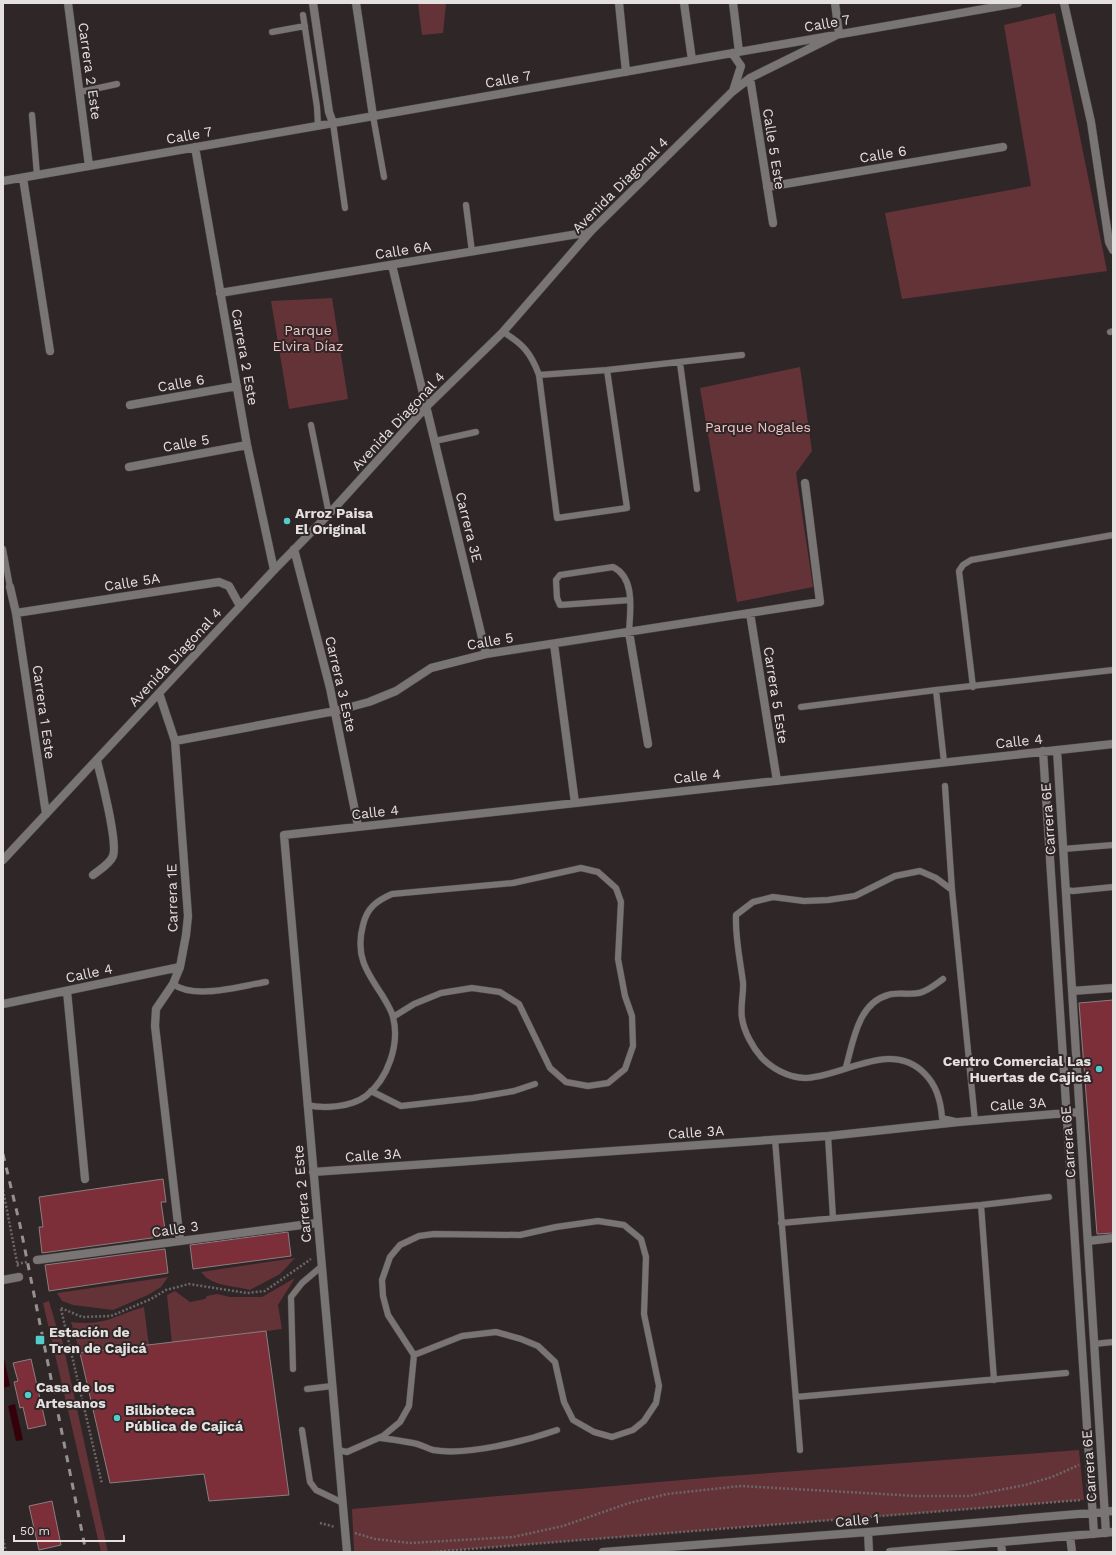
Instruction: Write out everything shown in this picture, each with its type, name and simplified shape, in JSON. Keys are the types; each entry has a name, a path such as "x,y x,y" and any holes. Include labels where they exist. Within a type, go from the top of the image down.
{"street":[{"name":"Carrera 2 Este","path":"68,3 89,166"},
{"path":"313,3 329,112 333,123"},
{"path":"356,3 373,116"},
{"path":"619,3 626,72"},
{"path":"684,3 692,60"},
{"path":"732,92 741,66 736,52 733,3"},
{"path":"835,3 839,34"},
{"name":"Calle 7","path":"3,181 1018,3"},
{"path":"1064,3 1090,122 1109,242 1113,250"},
{"name":"Avenida Diagonal 4","path":"3,860 240,606 329,514 426,407 503,332 590,232 732,92 750,78 839,34"},
{"name":"Calle 5 Este","path":"750,78 773,223"},
{"name":"Carrera 2 Este","path":"195,148 247,445 274,570"},
{"name":"Calle 6","path":"767,187 1003,148"},
{"path":"22,178 50,351"},
{"name":"Calle 6A","path":"220,293 590,232"},
{"name":"Carrera 3E","path":"392,265 486,654"},
{"name":"Calle 6","path":"130,405 237,386"},
{"name":"Calle 5","path":"129,467 247,445"},
{"name":"Calle 5","path":"175,741 335,712 369,702 396,691 431,668 486,654 820,602 805,483"},
{"name":"Carrera 3 Este","path":"294,549 335,712 358,826"},
{"name":"Calle 5A","path":"16,613 219,582 229,586 240,606"},
{"name":"Carrera 1 Este","path":"10,587 16,613 46,814"},
{"name":"Carrera 5 Este","path":"750,613 777,780"},
{"path":"629,632 648,744"},
{"path":"554,644 575,803"},
{"name":"Carrera 1E","path":"159,693 175,741 188,916 180,967 173,984 156,1010 155,1026 180,1241"},
{"name":"Calle 4","path":"284,835 1113,744"},
{"name":"Carrera 6E","path":"1057,750 1094,1344 1109,1511 1109,1533"},
{"name":"Carrera 6E","path":"1043,752 1094,1534"},
{"path":"93,875 113,857 112,830 101,776 96,761"},
{"name":"Carrera 2 Este","path":"284,835 347,1552"},
{"name":"Calle 4","path":"3,1004 180,967"},
{"path":"1072,991 1113,988"},
{"path":"67,991 85,1179"},
{"name":"Calle 3A","path":"313,1172 828,1136 976,1120 1080,1112"},
{"name":"Calle 3","path":"37,1260 317,1223"},
{"path":"1088,1241 1113,1238"},
{"path":"3,1280 19,1277"},
{"name":"Calle 1","path":"604,1552 868,1532 1109,1511"},
{"path":"868,1532 869,1552"},
{"path":"890,1552 948,1549 1001,1542 1109,1533"},
{"path":"1070,1536 1072,1552"},
{"path":"1001,1542 1002,1552"}],"lane":[{"path":"303,15 317,107 318,126"},
{"path":"272,32 305,26"},
{"path":"80,92 117,84"},
{"path":"32,115 36,175"},
{"path":"373,116 384,177"},
{"path":"333,123 345,208"},
{"path":"466,205 472,252"},
{"path":"503,332 521,343 534,361 539,375 557,518 627,508 607,370"},
{"path":"539,375 680,363 742,355"},
{"path":"680,363 697,489"},
{"path":"311,425 329,514"},
{"path":"435,441 476,432"},
{"path":"972,686 959,572 963,565 971,560 1113,535"},
{"path":"3,549 10,587"},
{"path":"629,632 630,600 628,584 621,571 613,567 560,575 556,580 557,598 560,605 630,600"},
{"path":"801,707 1113,670"},
{"path":"936,690 944,762"},
{"path":"945,786 952,890 976,1120"},
{"path":"1063,849 1113,845"},
{"path":"308,1105 317,1107 348,1104 365,1096 371,1091 386,1069 394,1050 393,1017 367,972 360,956 359,938 365,918 376,900 392,894 513,883 581,868 598,872 616,888 621,902 618,959 625,996 632,1016 633,1046 625,1069 608,1083 588,1086 566,1082 550,1068 519,1004 500,992 472,988 441,993 414,1004 393,1017"},
{"path":"952,890 936,878 920,871 895,876 855,896 812,901 773,897 753,902 736,915 735,932 743,982 742,1018 755,1050 771,1068 791,1076 813,1078 846,1067 884,1059 903,1060 918,1067 930,1079 938,1093 942,1118 959,1122"},
{"path":"1066,890 1074,891 1113,887"},
{"path":"846,1067 860,1022 863,1015 873,1003 888,995 919,993 931,988 943,979"},
{"path":"173,984 179,988 201,992 266,982"},
{"path":"371,1091 401,1106 486,1096 514,1091 536,1084"},
{"path":"828,1136 833,1218"},
{"path":"775,1139 800,1450"},
{"path":"781,1222 981,1205 1049,1197"},
{"path":"981,1205 994,1380"},
{"path":"338,1450 347,1452 380,1438 400,1422 409,1406 414,1355 388,1316 382,1296 382,1280 390,1257 400,1245 419,1236 427,1235 520,1235 556,1227 598,1221 624,1225 641,1239 646,1257 644,1314 659,1386 656,1403 644,1421 633,1430 612,1437 594,1432 573,1420 564,1402 555,1362 538,1346 521,1339 496,1332 462,1336 414,1355"},
{"path":"293,1369 291,1297 311,1274 322,1266"},
{"path":"1094,1344 1113,1342"},
{"path":"796,1397 1066,1373"},
{"path":"307,1389 332,1386"},
{"path":"302,1430 310,1482 316,1490 343,1503"},
{"path":"380,1438 414,1443 434,1450 453,1451 500,1446 530,1439 557,1430"}],"path":[{"path":"3,1190 19,1277"},
{"path":"102,1484 61,1308 82,1317 111,1316 151,1299 166,1290 189,1284 247,1293 265,1291 321,1252"},
{"path":"345,1530 375,1539 410,1543 513,1537 562,1526 629,1503 667,1494 741,1486 917,1496 969,1496 1039,1481 1052,1477 1089,1460"},
{"path":"432,1552 1091,1499"},
{"path":"3,1538 6,1552"}],"green space":[{"path":"418,3 446,3 443,33 422,35"},
{"path":"1055,13 1107,271 902,299 885,213 1031,186 1004,25"},
{"name":"Parque Elvira Díaz","path":"332,298 348,399 289,409 271,301"},
{"name":"Parque Nogales","path":"800,367 812,451 796,473 813,587 737,602 700,388"},
{"path":"295,1258 280,1274 250,1290 217,1283 206,1277 201,1272"},
{"path":"168,1277 161,1287 148,1295 113,1310 73,1305 62,1301 57,1293"},
{"path":"295,1278 278,1305 282,1329 172,1344 167,1295 175,1291 190,1302 205,1299 207,1296 217,1294 230,1297 262,1297"},
{"path":"49,1301 56,1325 61,1335 108,1552 101,1552 43,1303"},
{"path":"144,1307 149,1346 80,1353 71,1322 93,1323"},
{"path":"1079,1450 1084,1500 432,1552 354,1552 352,1509 716,1477"}],"shaded area":[{"path":"3,1354 10,1386 3,1388"},
{"path":"15,1404 23,1440 16,1441 8,1406"}],"building":[{"name":"Centro Comercial Las Huertas de Cajicá","path":"1113,1000 1113,1233 1097,1234 1079,1003"},
{"path":"163,1179 166,1202 161,1202 166,1236 42,1253 39,1227 43,1227 39,1197"},
{"path":"288,1232 291,1256 193,1269 190,1245"},
{"path":"165,1249 168,1273 49,1291 45,1265"},
{"path":"266,1331 289,1495 209,1501 204,1474 110,1483 80,1353"},
{"name":"Casa de los Artesanos","path":"31,1359 46,1425 28,1429 23,1407 20,1408 14,1382 18,1381 13,1363"},
{"path":"52,1501 61,1545 39,1550 29,1506"}],"railway":[{"path":"3,1154 20,1225 86,1552"}],"place":[{"name":"Arroz Paisa El Original","path":"287,521"},
{"name":"Centro Comercial Las Huertas de Cajicá","path":"1099,1069"},
{"name":"Estación de Tren de Cajicá","path":"40,1340"},
{"name":"Casa de los Artesanos","path":"28,1395"},
{"name":"Bilbioteca Pública de Cajicá","path":"117,1418"}]}
